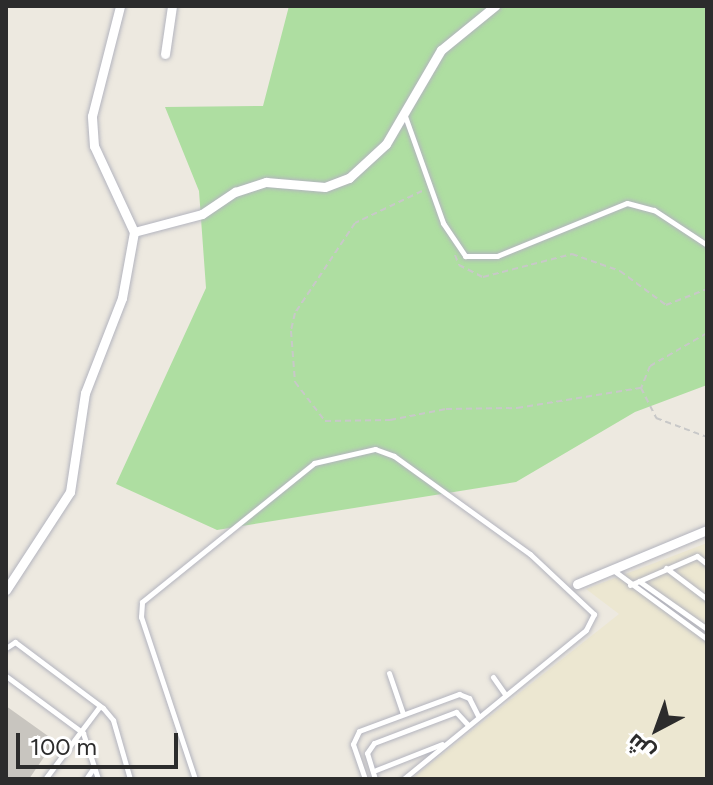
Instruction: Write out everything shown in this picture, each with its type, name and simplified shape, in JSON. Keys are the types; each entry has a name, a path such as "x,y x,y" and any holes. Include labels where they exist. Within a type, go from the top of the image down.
{"street":[{"path":"6,590 70,492 85,393 122,298 134,232 94,146 92,116 120,6"},
{"path":"165,54 172,6"},
{"path":"134,232 202,214 235,192 266,182 325,187 349,178 386,144 441,50 495,6"},
{"path":"574,586 707,530"}],"lane":[{"path":"403,111 454,245 465,256 497,256 627,203 640,202 707,245"},
{"path":"195,779 140,607 320,459 389,452 574,586 594,614 591,626 403,779"},
{"path":"630,585 697,556 707,564"},
{"path":"665,568 707,599"},
{"path":"612,570 707,639"},
{"path":"639,580 707,628 699,633"},
{"path":"6,648 15,642 100,706 113,720 130,779"},
{"path":"389,673 403,714"},
{"path":"6,676 79,730 98,779"},
{"path":"493,677 505,694"},
{"path":"365,779 353,744 359,731 459,694 469,698 478,716"},
{"path":"45,779 100,706"},
{"path":"359,760 367,757 374,743 452,713 460,713 467,724"},
{"path":"376,770 446,743"},
{"path":"367,757 376,770 375,779"},
{"path":"86,779 94,767"}],"path":[{"path":"430,188 355,223 295,313 290,363 295,382 325,421 390,420 446,409 517,408 641,388"},
{"path":"454,245 459,265 483,277 572,254 620,271 666,305 707,289"},
{"path":"707,333 650,366 641,388 656,418 707,437"}],"shaded area":[{"path":"707,543 707,779 411,779 619,614 586,589"}],"green space":[{"path":"289,6 707,6 707,385 635,412 516,482 217,530 116,484 206,288 199,191 165,107 263,106"}],"building":[{"path":"6,706 55,741 29,779 6,779"}]}
